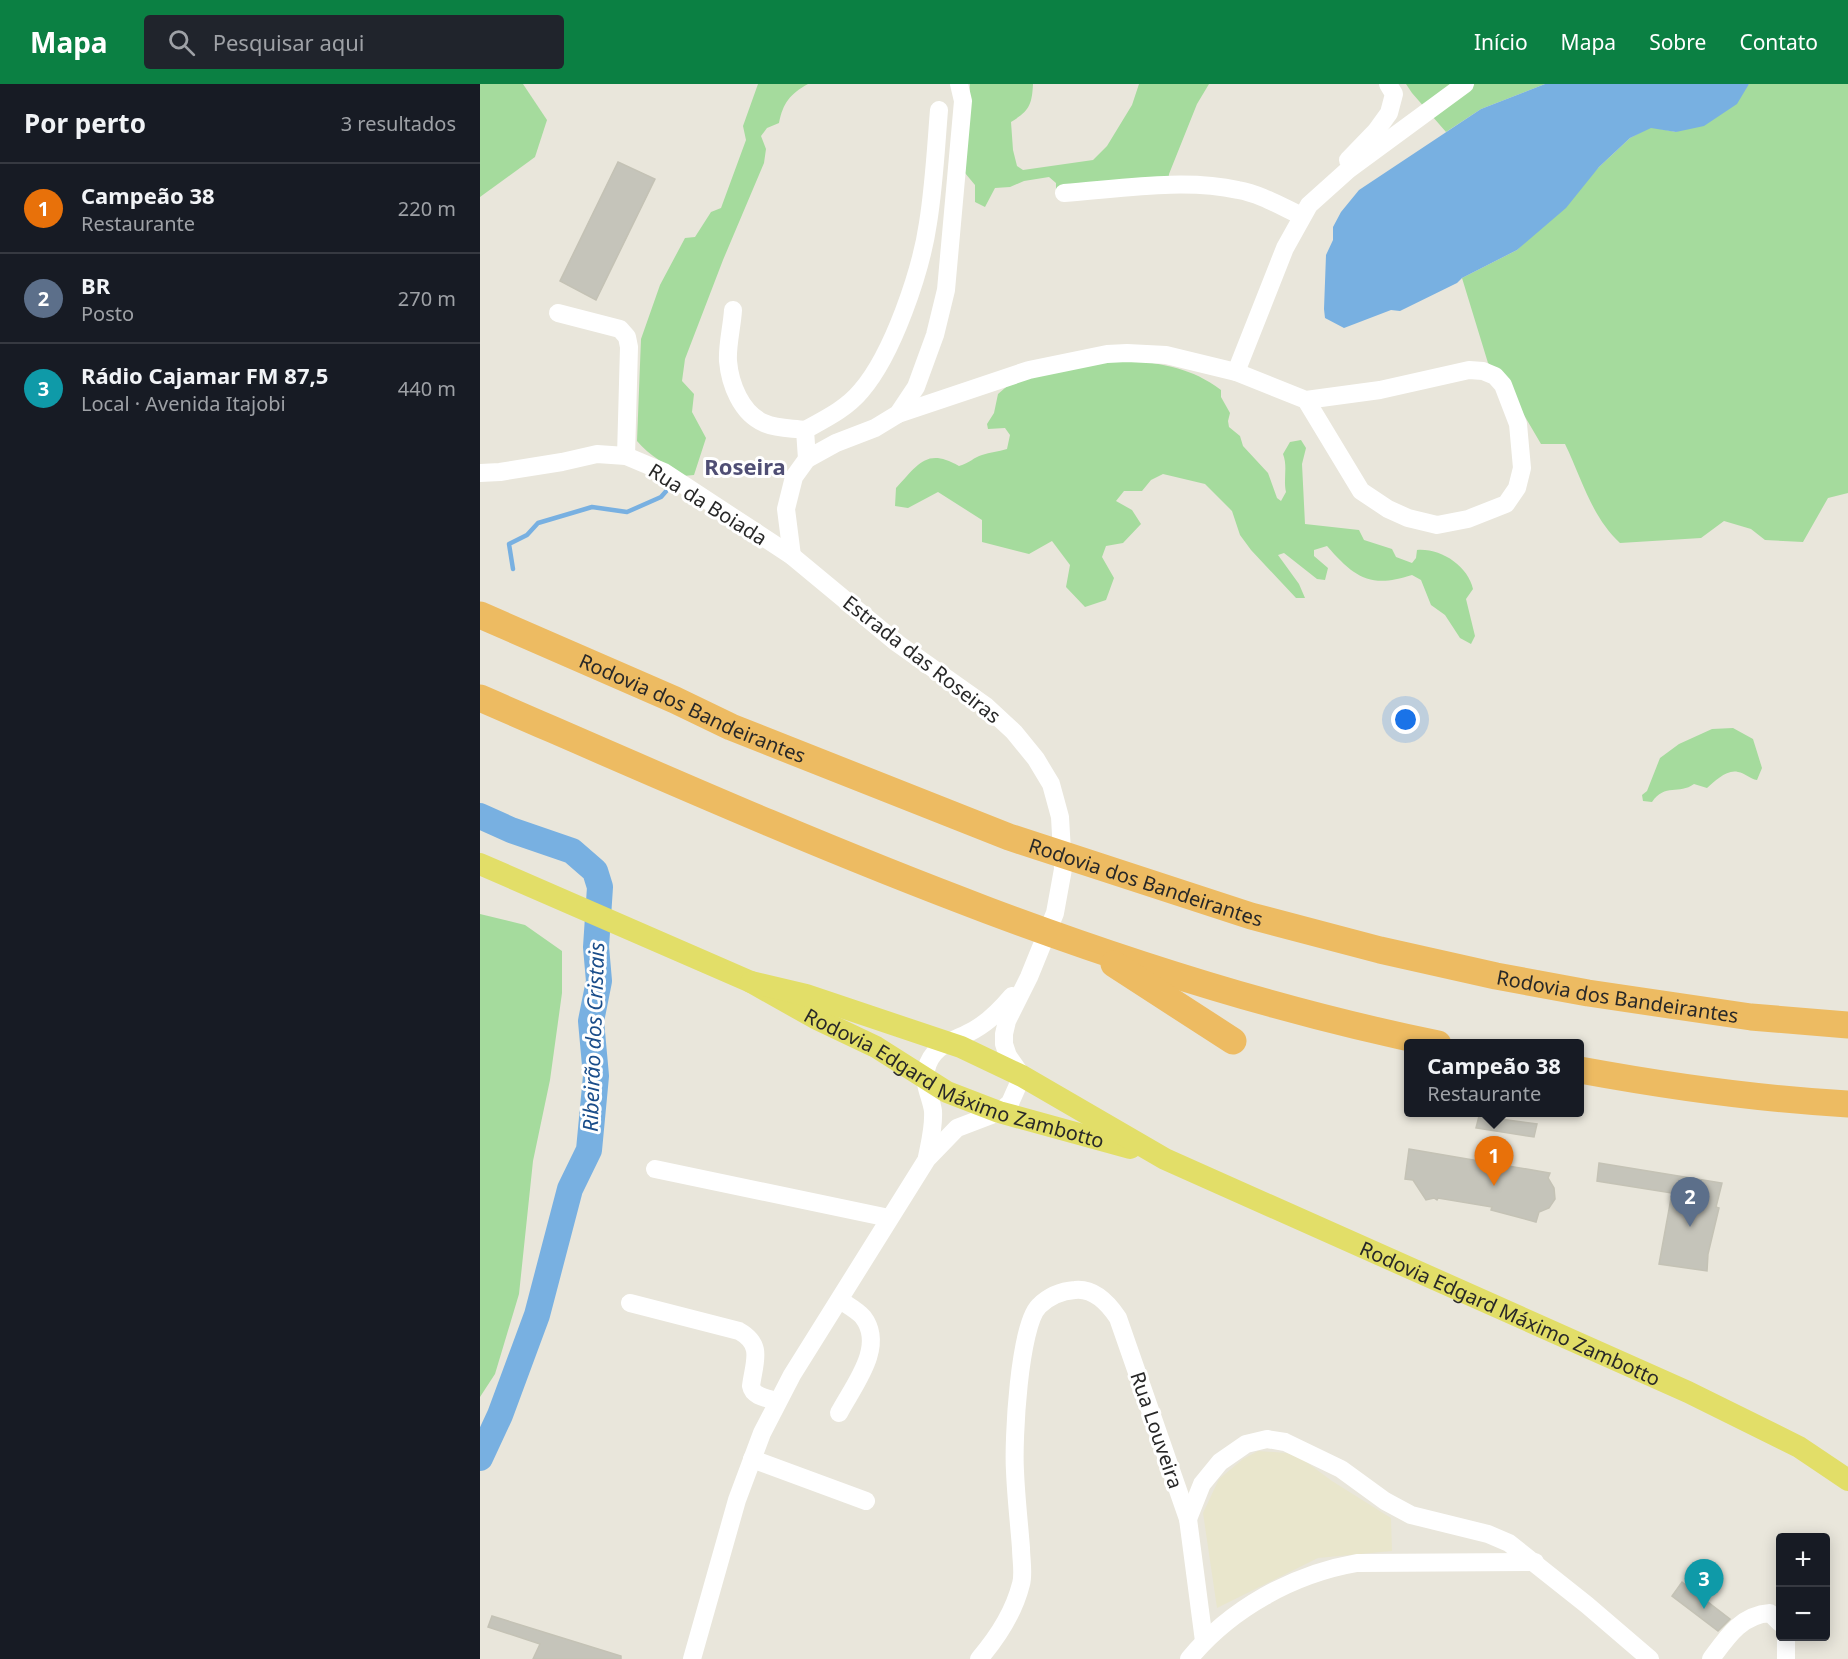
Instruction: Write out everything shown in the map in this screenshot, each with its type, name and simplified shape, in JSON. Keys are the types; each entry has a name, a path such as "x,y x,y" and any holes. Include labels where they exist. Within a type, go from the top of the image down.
{"highway":[{"name":"Rodovia dos Bandeirantes","path":"480,615 675,700 731,727 1009,837 1251,916 1380,951 1588,993 1751,1017 1848,1025"},
{"path":"480,698 821,844 993,912 1221,990 1416,1039"},
{"path":"1080,943 1233,1041"},
{"path":"1584,1071 1718,1090 1848,1104"}],"main road":[{"name":"Rodovia Edgard Máximo Zambotto","path":"480,864 751,982 816,1018 876,1047 947,1092 999,1112 1056,1126 1166,1159"},
{"name":"Rodovia Edgard Máximo Zambotto","path":"751,982 806,995 946,1042 1022,1076 1166,1159 1688,1392 1799,1447 1848,1480"}],"street":[{"path":"898,414 916,387 935,335 946,290 963,101 959,84"},
{"path":"1341,176 1350,155 1376,131 1389,113 1394,94 1388,84"},
{"path":"1236,372 1285,248 1309,205 1341,176 1465,84"},
{"path":"733,310 728,360 732,386 750,412 762,422 776,427 805,430 840,411 861,392 877,369 897,329 916,271 928,224 939,110"},
{"path":"1064,193 1179,185 1218,187 1255,195 1302,216"},
{"path":"558,313 620,329 627,337 629,347 626,456"},
{"path":"792,556 786,509 795,477 807,459 836,443 875,428 898,414 1029,370 1127,352 1166,355 1236,372 1306,400 1380,390 1469,370 1483,370 1495,375 1503,385 1518,424 1522,468 1517,488 1506,504 1468,519 1437,525 1408,518 1388,509 1361,491 1306,400"},
{"path":"805,430 807,459"},
{"name":"Rua da Boiada","path":"480,473 542,465 597,454 626,456 664,472 792,556"},
{"name":"Estrada das Roseiras","path":"792,556 897,643 986,706 1014,732 1036,759 1051,784 1060,817 1063,869 1055,913 1029,977 1007,1021 1004,1034 1008,1056 1022,1076"},
{"name":"Estrada das Roseiras","path":"946,1042 973,1030 996,1015 1029,977"},
{"path":"927,1159 933,1127 933,1110 925,1079 930,1058 946,1042"},
{"path":"692,1659 724,1540 752,1459 777,1401 927,1159 957,1128 999,1112 1010,1103 1022,1076"},
{"path":"655,1169 889,1218"},
{"name":"Rua Louveira","path":"979,1659 993,1642 1010,1612 1022,1583 1014,1438 1024,1348 1031,1320 1037,1307 1061,1291 1083,1289 1110,1305 1118,1318 1188,1519 1203,1641"},
{"path":"839,1413 868,1359 871,1343 868,1328 862,1316 840,1300"},
{"path":"630,1303 739,1331 749,1336 756,1350 752,1390 755,1394 777,1401"},
{"path":"1188,1519 1202,1484 1220,1462 1246,1444 1267,1439 1285,1442 1341,1469 1385,1501 1411,1515 1499,1538 1535,1562 1650,1659"},
{"path":"752,1459 866,1501"},
{"path":"1189,1659 1203,1641 1234,1615 1266,1595 1337,1566 1357,1563 1535,1562"},
{"path":"1711,1659 1746,1619 1758,1614 1770,1613 1776,1619"},
{"path":"1786,1641 1786,1659"}],"shaded area":[{"path":"1258,1451 1287,1453 1301,1458 1332,1481 1391,1518 1392,1551 1318,1558 1217,1608 1203,1513 1219,1479 1243,1459"}],"green space":[{"path":"480,84 523,84 547,120 535,157 480,197"},
{"path":"758,84 808,84 788,100 779,123 767,128 761,136 766,149 764,163 685,359 682,381 694,394 692,412 706,438 694,475 683,476 653,456 637,441 641,339 660,285 685,238 695,237 711,212 721,208 746,140 743,126"},
{"path":"970,84 1033,84 1028,107 1011,122 1013,150 1017,166 1023,170 1093,160 1107,146 1132,105 1139,84 1209,84 1197,104 1169,174 1168,185 1056,192 1056,183 1049,177 1024,181 1010,187 995,188 985,207 975,202 975,185 965,173"},
{"path":"1406,84 1545,84 1481,109 1446,132"},
{"path":"1749,84 1848,84 1848,493 1828,498 1803,542 1765,540 1751,529 1724,521 1701,538 1620,543 1594,509 1565,444 1541,444 1500,374 1488,363 1462,278 1517,250 1630,138 1651,127 1676,132"},
{"path":"1128,360 1177,368 1221,390 1221,397 1230,413 1229,427 1240,436 1243,446 1268,473 1277,498 1281,501 1286,492 1283,454 1290,442 1301,440 1306,448 1302,464 1305,524 1359,530 1364,540 1392,549 1396,557 1412,563 1416,558 1417,550 1435,552 1452,560 1466,573 1473,589 1466,599 1475,636 1471,644 1460,638 1445,615 1431,605 1421,580 1412,575 1385,581 1364,577 1346,566 1327,546 1314,550 1314,556 1328,568 1325,580 1317,579 1284,553 1278,555 1299,584 1305,598 1296,598 1251,550 1240,535 1232,511 1205,484 1163,474 1151,480 1142,491 1124,491 1116,501 1132,510 1141,524 1123,543 1106,546 1102,557 1114,578 1106,600 1085,607 1066,587 1070,565 1052,541 1029,554 982,542 982,520 938,492 908,508 895,506 896,488 923,461 938,458 959,466 979,456 1007,449 1010,435 1005,428 988,429 987,424 994,413 998,394 1012,382 1090,364"},
{"path":"1733,728 1753,739 1762,768 1757,780 1741,773 1730,772 1721,776 1707,788 1694,784 1683,789 1662,793 1652,802 1643,801 1642,795 1647,791 1660,758 1679,744 1712,729"},
{"path":"480,914 525,925 562,951 562,993 550,1080 533,1161 519,1294 495,1374 480,1397"}],"water":[{"path":"1545,84 1749,84 1737,104 1704,126 1676,132 1651,128 1630,138 1599,167 1566,208 1517,250 1400,311 1391,310 1344,328 1325,318 1326,255 1333,240 1333,227 1341,212 1359,190 1481,109"}],"building":[{"path":"618,162 655,179 596,300 560,281"},
{"path":"1479,1117 1537,1124 1534,1137 1476,1128"},
{"path":"1409,1149 1550,1173 1548,1178 1554,1188 1555,1199 1549,1208 1539,1212 1536,1222 1491,1210 1492,1207 1438,1198 1437,1200 1434,1198 1426,1200 1413,1180 1405,1179"},
{"path":"1599,1163 1722,1183 1716,1207 1719,1208 1708,1254 1707,1271 1659,1264 1672,1193 1597,1181"},
{"path":"1682,1582 1730,1619 1718,1631 1672,1596"},
{"path":"492,1616 621,1656 621,1659 533,1659 540,1644 488,1627"}],"waterway":[{"path":"513,569 509,544 527,535 538,523 592,507 627,512 661,497 668,489"},
{"name":"Ribeirão dos Cristais","path":"480,816 511,830 572,851 595,871 600,887 596,947 599,981 591,1021 596,1076 589,1150 570,1189 537,1315 500,1415 480,1458"}],"place":[{"name":"Campeão 38","path":"1494,1186"},
{"name":"BR","path":"1690,1227"},
{"name":"Rádio Cajamar FM 87,5","path":"1704,1609"}],"district":[{"name":"Roseira","path":"745,466"}]}
